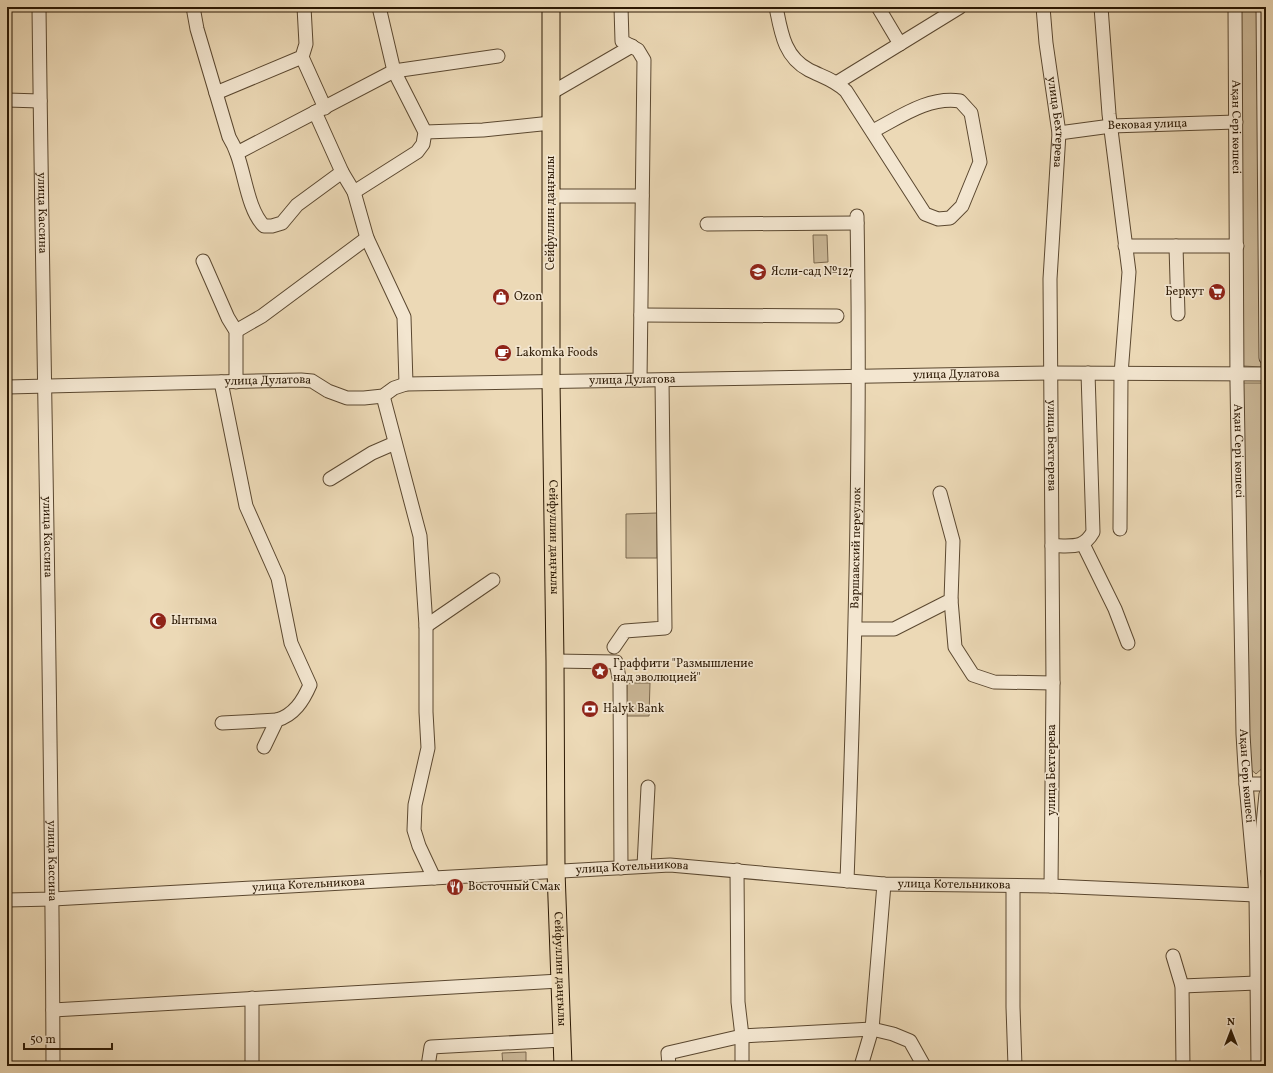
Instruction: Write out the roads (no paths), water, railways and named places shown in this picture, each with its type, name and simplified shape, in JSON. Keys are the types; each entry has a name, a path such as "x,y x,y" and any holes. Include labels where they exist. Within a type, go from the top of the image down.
{"main road":[{"name":"Сейфуллин даңғылы","path":"551,7 551,381 556,871 563,1066"}],"street":[{"name":"улица Кассина","path":"39,7 53,899 53,1066"},
{"path":"192,7 197,29 229,136 237,153 250,200 260,222 264,226 272,226 282,223 297,205 342,172"},
{"path":"304,7 306,44 302,57 342,172 354,192 367,238 404,317 406,384"},
{"path":"354,192 417,152 423,144 425,132 394,71 379,7"},
{"path":"621,7 622,41 638,50 644,60 640,380"},
{"path":"776,7 782,38 792,58 808,70 838,82 846,90 925,214 938,219 950,218 962,206 980,162 970,113 960,101 948,99 932,102 873,131"},
{"path":"878,7 900,44"},
{"path":"838,82 960,7"},
{"name":"улица Бехтерева","path":"1043,7 1046,43 1059,133 1050,259 1053,683 1051,886"},
{"path":"1101,7 1111,126 1129,272 1121,374 1120,529"},
{"name":"Ақан Сері көшесі","path":"1235,7 1237,374 1243,726 1246,784 1256,895 1258,1066"},
{"path":"1263,7 1266,358"},
{"path":"551,94 632,46"},
{"path":"237,153 394,71 498,56"},
{"path":"216,93 302,57"},
{"path":"7,100 40,101"},
{"name":"Вековая улица","path":"1059,133 1111,126 1236,122"},
{"path":"425,132 483,130 551,123"},
{"path":"552,196 642,196"},
{"name":"Варшавский переулок","path":"708,224 857,219 859,377 856,629 847,881"},
{"path":"236,331 262,316 367,238"},
{"path":"1126,246 1237,246"},
{"path":"1176,246 1178,314"},
{"path":"203,261 228,318 236,331 236,382"},
{"path":"641,315 837,316"},
{"name":"улица Дулатова","path":"7,387 301,380 312,381 328,391 347,398 364,398 383,396 394,388 406,384 1051,373 1266,374"},
{"path":"1052,546 1082,544 1088,540 1093,532 1088,373"},
{"path":"614,647 625,631 665,628 662,380"},
{"path":"220,382 246,506 278,578 291,643 310,685 303,700 287,717 277,720 222,723"},
{"path":"383,396 420,536 426,626 426,712 428,748 415,805 414,830 419,846 434,878"},
{"path":"330,479 372,453 395,443"},
{"path":"940,493 953,541 951,600 955,647 973,675 994,682 1053,683"},
{"path":"1082,544 1115,609 1128,643"},
{"path":"426,626 493,580"},
{"path":"856,629 894,628 951,600"},
{"path":"555,661 616,662 620,683 622,868"},
{"path":"264,747 277,720"},
{"path":"1246,784 1266,784"},
{"path":"644,866 648,787"},
{"name":"Ақан Сері көшесі","path":"1256,895 1266,794"},
{"name":"улица Котельникова","path":"7,900 53,899 670,865 884,884 1051,886 1256,895"},
{"path":"737,870 738,1002 742,1036 742,1066"},
{"path":"861,1066 872,1029 884,884"},
{"path":"1013,886 1013,1007 1015,1066"},
{"path":"1173,956 1182,986 1183,1066"},
{"path":"53,1010 559,981"},
{"path":"1182,986 1257,983"},
{"path":"252,998 252,1066"},
{"path":"669,1066 668,1053 742,1036 872,1029 893,1034 910,1041 924,1066"},
{"path":"428,1066 431,1047 562,1040"}],"place":[{"name":"Ясли-сад №127","path":"758,272"},
{"name":"Беркут","path":"1217,292"},
{"name":"Ozon","path":"501,297"},
{"name":"Lakomka Foods","path":"503,353"},
{"name":"Ынтыма","path":"158,621"},
{"name":"Граффити \"Размышление над эволюцией\"","path":"600,671"},
{"name":"Halyk Bank","path":"590,709"},
{"name":"Восточный Смак","path":"455,887"}]}
